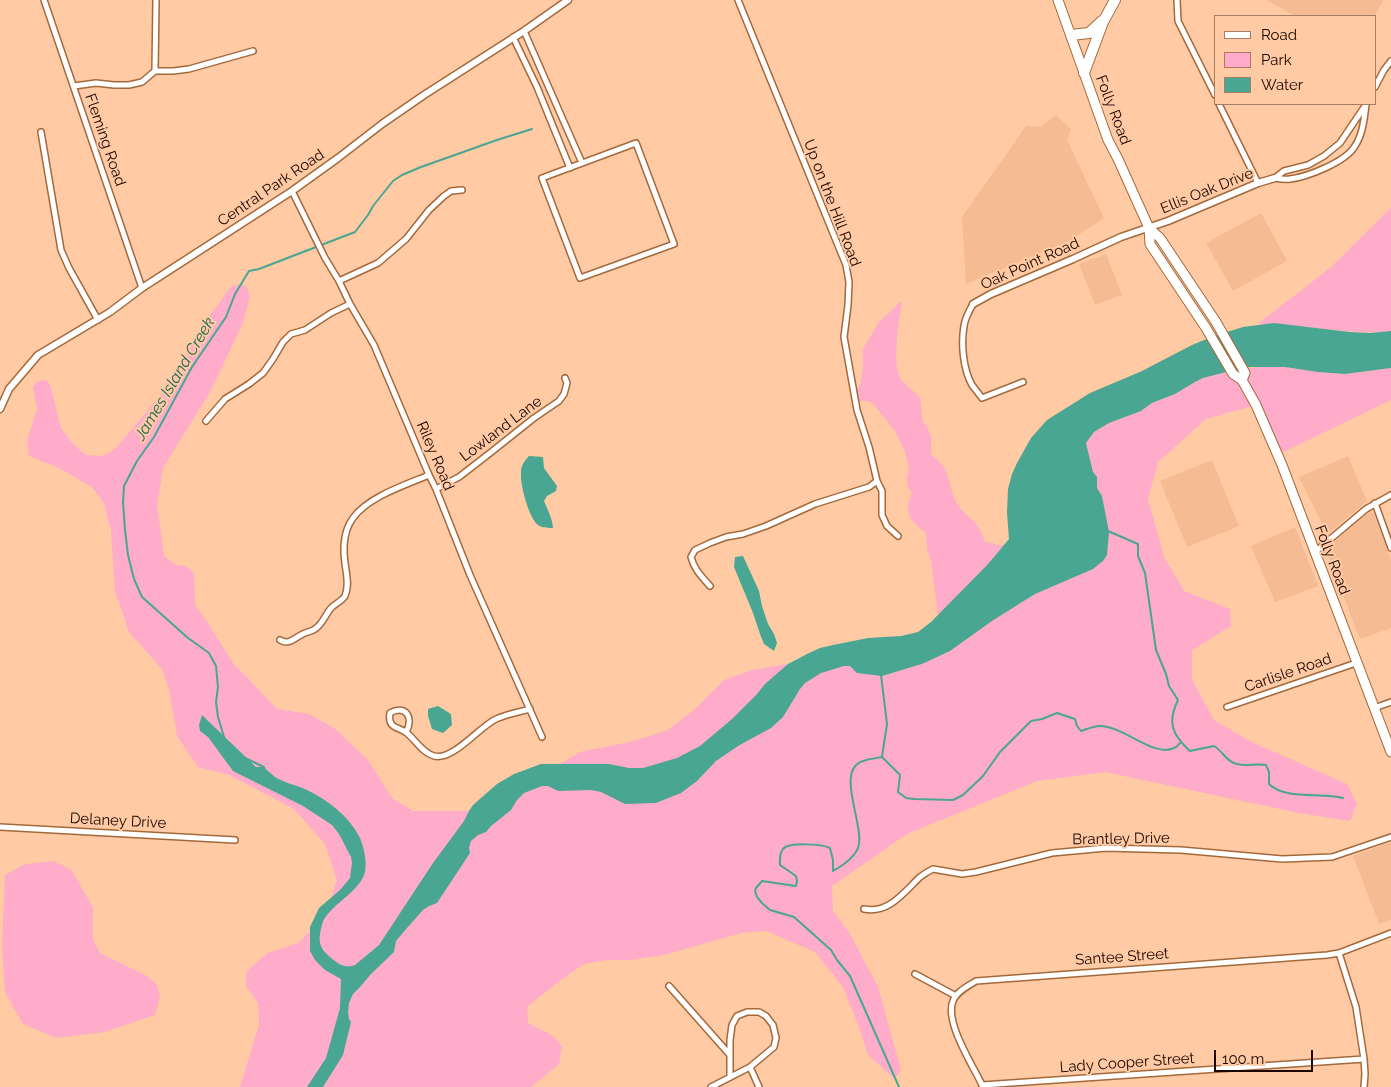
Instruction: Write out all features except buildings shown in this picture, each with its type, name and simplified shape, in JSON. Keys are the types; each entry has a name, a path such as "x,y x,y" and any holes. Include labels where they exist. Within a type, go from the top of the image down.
{"highway":[{"path":"1084,74 1096,39 1115,0"},
{"path":"1070,35 1089,33 1105,18"}],"main road":[{"name":"Folly Road","path":"1058,0 1108,140 1148,228 1150,244 1206,328 1233,374 1242,380 1256,405 1274,447 1391,752"},
{"name":"Folly Road","path":"1148,228 1160,238 1216,322 1245,373 1242,380"}],"street":[{"name":"Fleming Road","path":"44,0 142,288"},
{"path":"155,71 156,0"},
{"name":"Central Park Road","path":"0,409 9,389 38,355 110,312 142,288 292,190 403,110 568,0"},
{"name":"Up on the Hill Road","path":"738,0 846,265 849,282 844,337 858,413 877,481 882,491 882,515 887,526 898,536"},
{"path":"1177,0 1178,21 1214,93"},
{"path":"524,31 582,163"},
{"path":"513,37 570,168"},
{"path":"74,86 96,83 129,85 142,82 155,71 189,69 253,51"},
{"path":"1376,85 1391,61"},
{"path":"1220,105 1258,183"},
{"name":"Ellis Oak Drive","path":"1148,228 1258,183 1275,178 1284,172 1308,165 1324,156 1340,142 1365,105"},
{"name":"Ellis Oak Drive","path":"1275,178 1289,180 1322,170 1339,161 1354,148 1361,135 1366,105"},
{"path":"41,132 61,250 98,320"},
{"path":"636,143 674,244 580,278 542,178 570,168 636,143"},
{"name":"Riley Road","path":"292,190 325,258 374,345 428,475 436,489 474,584 542,737"},
{"path":"339,281 378,263 406,239 429,210 444,196 451,191 462,190"},
{"name":"Oak Point Road","path":"1023,382 982,398 972,385 966,367 963,345 964,325 973,304 990,294 1121,237 1148,228"},
{"path":"206,421 225,399 263,373 283,342 291,334 304,330 331,313 350,304"},
{"name":"Lowland Lane","path":"436,489 459,477 534,418 560,401 567,383 565,378"},
{"path":"280,640 284,642 291,641 301,634 315,629 323,621 331,608 345,597 348,585 343,549 346,532 353,518 380,497 428,475"},
{"path":"710,586 693,566 690,557 695,550 726,537 758,529 815,504 869,487 877,481"},
{"path":"1314,552 1374,503 1391,495"},
{"path":"1374,503 1391,548"},
{"name":"Carlisle Road","path":"1227,707 1356,663"},
{"path":"1374,708 1391,702"},
{"path":"406,732 410,722 406,712 400,710 390,713 391,723 396,728 406,732 429,754 436,757 445,756 497,719 530,709"},
{"name":"Delaney Drive","path":"0,827 235,840"},
{"name":"Brantley Drive","path":"864,909 884,908 898,899 922,875 934,869 962,874 1052,853 1106,848 1181,850 1282,859 1332,857 1391,837"},
{"name":"Santee Street","path":"956,996 967,986 982,980 1339,953 1391,933"},
{"path":"1339,953 1356,1007 1364,1059 1364,1087"},
{"path":"915,974 956,996 952,1002 951,1018 955,1032 983,1086"},
{"path":"669,986 730,1056"},
{"path":"711,1087 750,1067 774,1047 776,1038 772,1026 766,1016 759,1012 747,1012 737,1016 732,1025 730,1077"},
{"name":"Lady Cooper Street","path":"983,1086 1364,1059"},
{"path":"750,1067 759,1087"}],"shaded area":[{"path":"1267,0 1384,0 1375,15 1293,15"},
{"path":"1056,115 1071,129 1067,140 1104,218 1069,241 966,284 962,217 1026,126 1041,127"},
{"path":"1261,213 1287,261 1233,291 1206,243"},
{"path":"1106,254 1122,295 1095,305 1079,264"},
{"path":"1348,456 1367,501 1327,534 1299,477"},
{"path":"1212,460 1239,526 1187,547 1160,481"},
{"path":"1371,512 1374,514 1391,560 1391,628 1360,639 1327,553 1328,549 1351,526"},
{"path":"1295,527 1318,586 1275,602 1251,546"},
{"path":"1391,842 1391,920 1379,924 1353,856"}],"green space":[{"path":"1391,208 1391,331 1358,332 1258,324 1331,267"},
{"path":"241,284 247,287 250,297 242,325 211,390 163,468 157,505 164,556 176,565 186,566 194,574 195,605 233,663 277,709 309,714 334,728 367,759 393,799 413,811 469,811 499,800 580,752 634,741 668,730 695,709 724,680 752,670 788,664 850,666 893,673 922,664 950,651 992,621 1037,593 1107,555 1108,543 1102,496 1097,488 1097,477 1093,472 1086,447 1086,443 1094,432 1109,423 1141,411 1152,403 1175,394 1203,378 1238,369 1285,367 1345,374 1391,368 1391,400 1277,455 1256,405 1206,419 1158,462 1148,499 1164,557 1184,591 1230,609 1231,626 1192,650 1192,680 1214,720 1251,742 1347,784 1357,804 1350,821 1299,813 1105,772 1037,781 907,834 832,886 833,911 849,932 878,987 901,1070 895,1079 868,1055 843,987 815,952 766,931 741,933 664,955 584,964 527,1007 528,1023 553,1036 562,1047 559,1064 531,1087 240,1087 259,1025 258,1003 246,986 246,972 268,953 298,943 324,918 337,880 325,844 294,809 229,775 198,767 177,736 169,689 162,669 129,632 115,591 111,531 104,503 92,487 59,468 29,456 27,441 37,409 33,388 37,381 45,380 50,384 61,428 73,444 86,455 103,456 116,448 164,391 211,314 231,287"},
{"path":"902,301 897,340 898,371 902,381 920,399 922,417 930,432 932,456 942,465 948,476 957,503 974,521 985,542 1003,546 938,615 926,533 912,520 908,511 912,493 908,487 909,468 905,451 895,431 875,406 869,401 860,401 850,395 853,390 860,387 863,369 863,349 879,322"},
{"path":"53,861 71,870 93,907 93,940 100,953 147,976 157,985 160,997 155,1015 104,1032 56,1038 23,1024 5,992 2,948 5,875 25,864"}],"water":[{"path":"1274,323 1350,332 1391,331 1391,368 1345,374 1285,367 1238,369 1203,378 1175,394 1152,403 1141,411 1109,423 1094,432 1086,443 1093,472 1097,477 1097,488 1102,496 1109,532 1107,555 1093,569 1035,594 992,621 950,651 922,664 882,676 857,673 850,666 821,673 805,683 783,717 771,728 738,746 716,761 697,781 681,793 656,803 625,804 601,792 591,790 558,791 548,786 542,786 524,793 511,810 486,832 478,835 471,841 470,853 437,903 423,910 396,941 394,952 353,994 348,1012 351,1022 343,1055 323,1087 307,1087 326,1058 340,1008 341,979 325,970 315,960 310,951 310,927 319,908 340,890 350,878 351,857 332,825 303,806 233,771 208,737 200,731 199,725 202,715 256,767 264,767 279,779 315,794 338,810 360,838 366,863 365,872 353,891 329,912 324,919 320,939 320,944 324,951 337,963 347,966 355,965 379,945 473,805 497,784 514,774 541,764 609,764 629,768 643,768 677,758 700,746 732,719 765,684 788,664 807,654 820,648 868,638 901,636 918,632 931,622 988,564 1009,539 1008,489 1012,474 1031,438 1047,420 1090,393 1142,371 1192,345 1243,327"},
{"path":"529,456 543,457 544,468 557,486 556,491 547,496 544,501 551,517 553,528 538,525 531,516 526,501 521,470"},
{"path":"743,556 759,591 768,624 777,643 774,651 764,644 734,567 735,557"},
{"path":"438,706 451,714 452,725 443,733 432,729 428,716 428,709"}],"waterway":[{"name":"James Island Creek","path":"224,737 216,702 218,687 216,666 209,653 188,638 142,597 134,579 128,555 125,530 124,486 137,461 154,437 192,367 226,317 235,294 249,271 259,269 355,232 393,181 402,175 532,129"},
{"path":"1108,531 1138,544 1138,556 1145,573 1156,650 1169,686 1178,700 1173,715 1173,728 1175,734 1184,745 1190,751 1214,746 1227,759 1240,765 1266,765 1269,772 1269,784 1284,792 1343,798"},
{"path":"881,675 887,724 882,757"},
{"path":"882,757 900,775 898,792 906,798 953,800 963,795 983,776 1000,752 1031,721 1057,713 1075,719 1081,731 1098,726 1109,727 1157,749 1175,748 1180,743"},
{"path":"882,757 863,761 855,766 851,775 859,839 858,848 851,858 833,871 830,848 806,844 786,847 781,853 780,865 796,876 796,886 762,881 755,891 757,897 770,910 794,917 831,950 850,976 899,1087"},
{"name":"James Island Creek","path":"245,758 264,767"}]}
